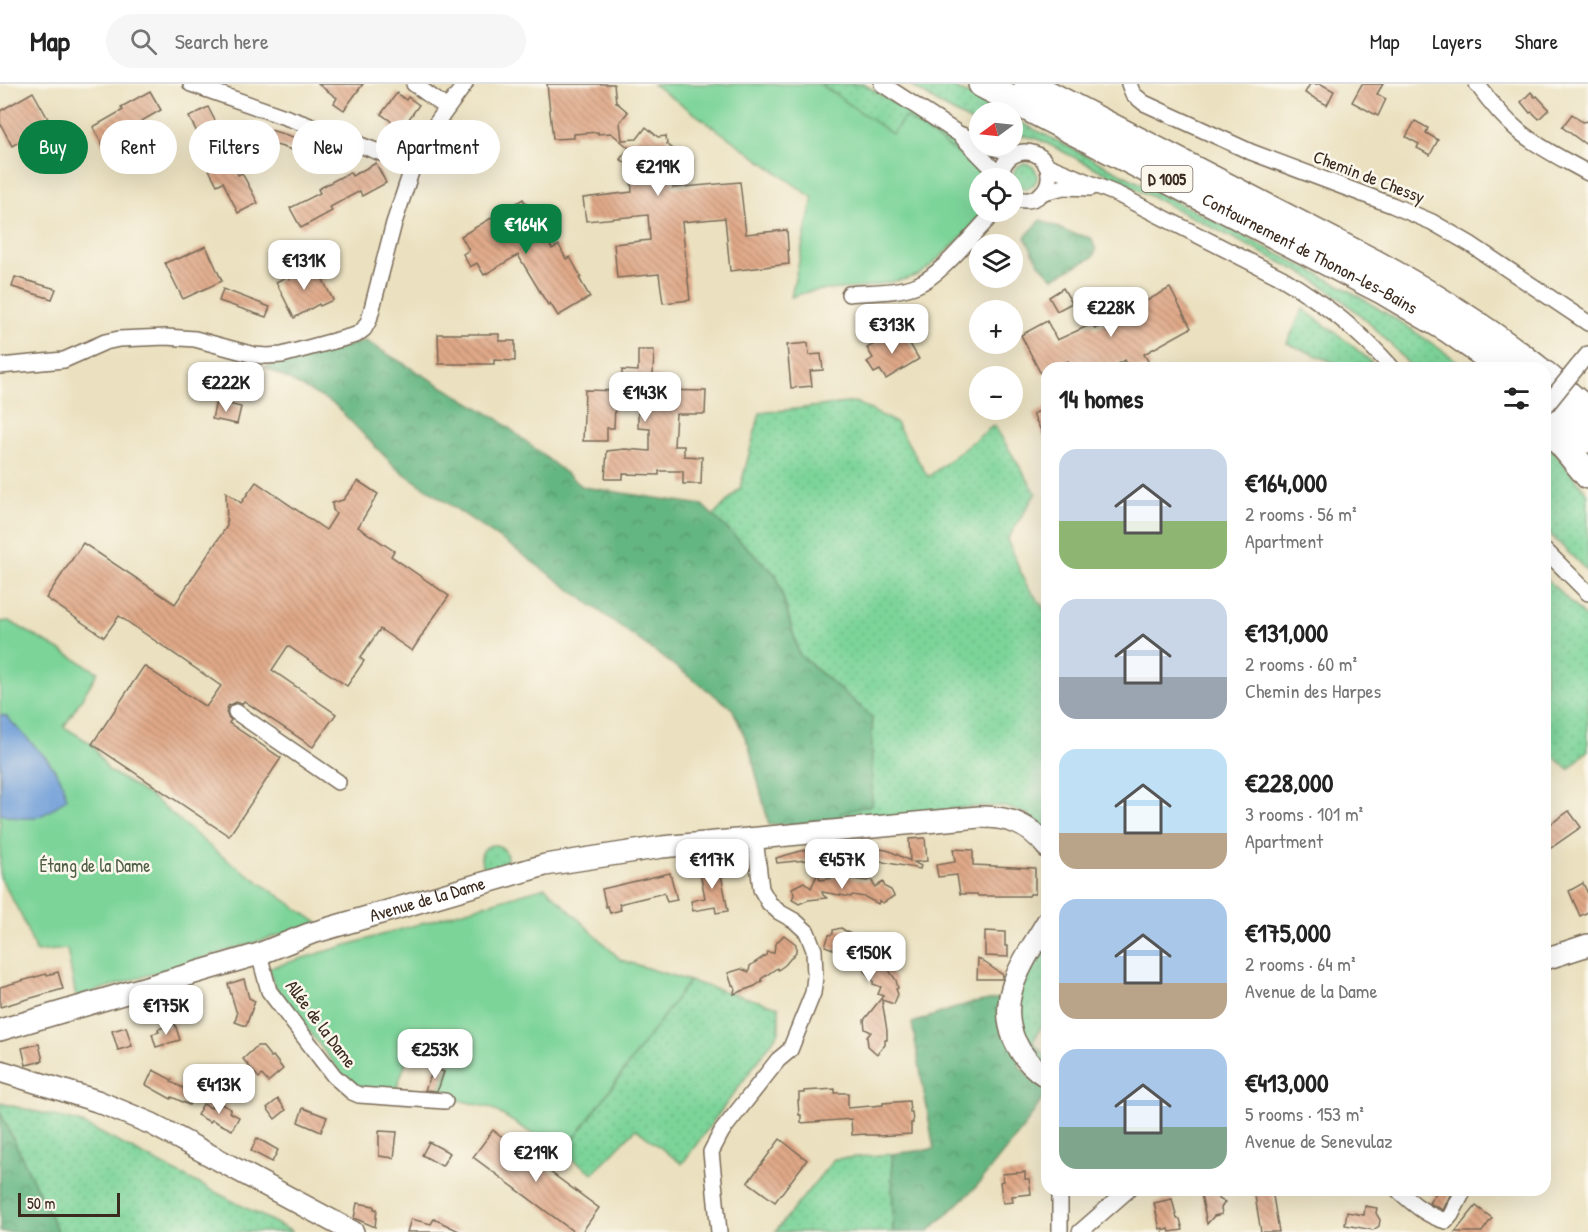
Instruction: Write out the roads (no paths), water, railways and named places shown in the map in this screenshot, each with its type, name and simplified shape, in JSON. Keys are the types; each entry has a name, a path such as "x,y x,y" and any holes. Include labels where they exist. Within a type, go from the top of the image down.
{"highway":[{"name":"Contournement de Thonon-les-Bains","path":"982,84 1352,274 1416,309 1487,358"},
{"name":"Contournement de Thonon-les-Bains","path":"1028,84 1420,288 1466,316 1528,362"},
{"path":"1551,381 1573,403 1588,439"},
{"path":"1551,430 1588,475"}],"main road":[{"name":"Avenue de la Dame","path":"0,1030 259,954 312,947 548,876 598,858 662,847 944,819 989,817 1020,824 1041,840"},
{"path":"1041,932 1015,976 1009,996 1008,1012 1012,1034 1022,1053 1041,1073"},
{"path":"1551,957 1588,945"},
{"path":"0,1071 97,1101 146,1121 353,1232"}],"street":[{"path":"191,84 376,151"},
{"path":"414,84 447,108"},
{"path":"438,120 465,84"},
{"path":"882,84 959,134 969,138"},
{"name":"Chemin de Chessy","path":"1129,84 1133,94 1144,103 1232,144 1432,222 1470,244 1588,323"},
{"path":"1477,84 1490,102 1520,132 1588,173"},
{"path":"959,134 991,168"},
{"path":"1023,152 1033,153 1040,157 1046,165 1049,179 1044,192"},
{"path":"1003,168 1014,156"},
{"path":"1046,165 1149,211 1282,278 1323,303 1353,327 1386,362"},
{"path":"0,366 64,360 105,342 119,339 166,337 195,339 267,356 282,355 356,335 364,329 369,320 391,230 410,174"},
{"path":"1023,200 1035,198 1044,192 1069,187 1102,189"},
{"path":"849,294 906,288 927,280 944,266 985,222"},
{"path":"1551,400 1583,360"},
{"path":"1551,556 1588,593"},
{"path":"236,712 338,782"},
{"path":"719,1232 711,1152 723,1131 778,1060 790,1050 813,993 815,977 814,950 807,932 795,921 778,912 769,903 761,889 756,838"},
{"name":"Allée de la Dame","path":"259,954 269,991 334,1076 352,1092 360,1095 445,1101"},
{"path":"1060,1196 1060,1232"},
{"path":"1080,1232 1121,1196"},
{"path":"1405,1196 1423,1211 1446,1221 1461,1196"}],"water":[{"name":"Étang de la Dame","path":"0,715 6,716 47,759 61,779 67,798 43,815 20,818 0,814"}]}
